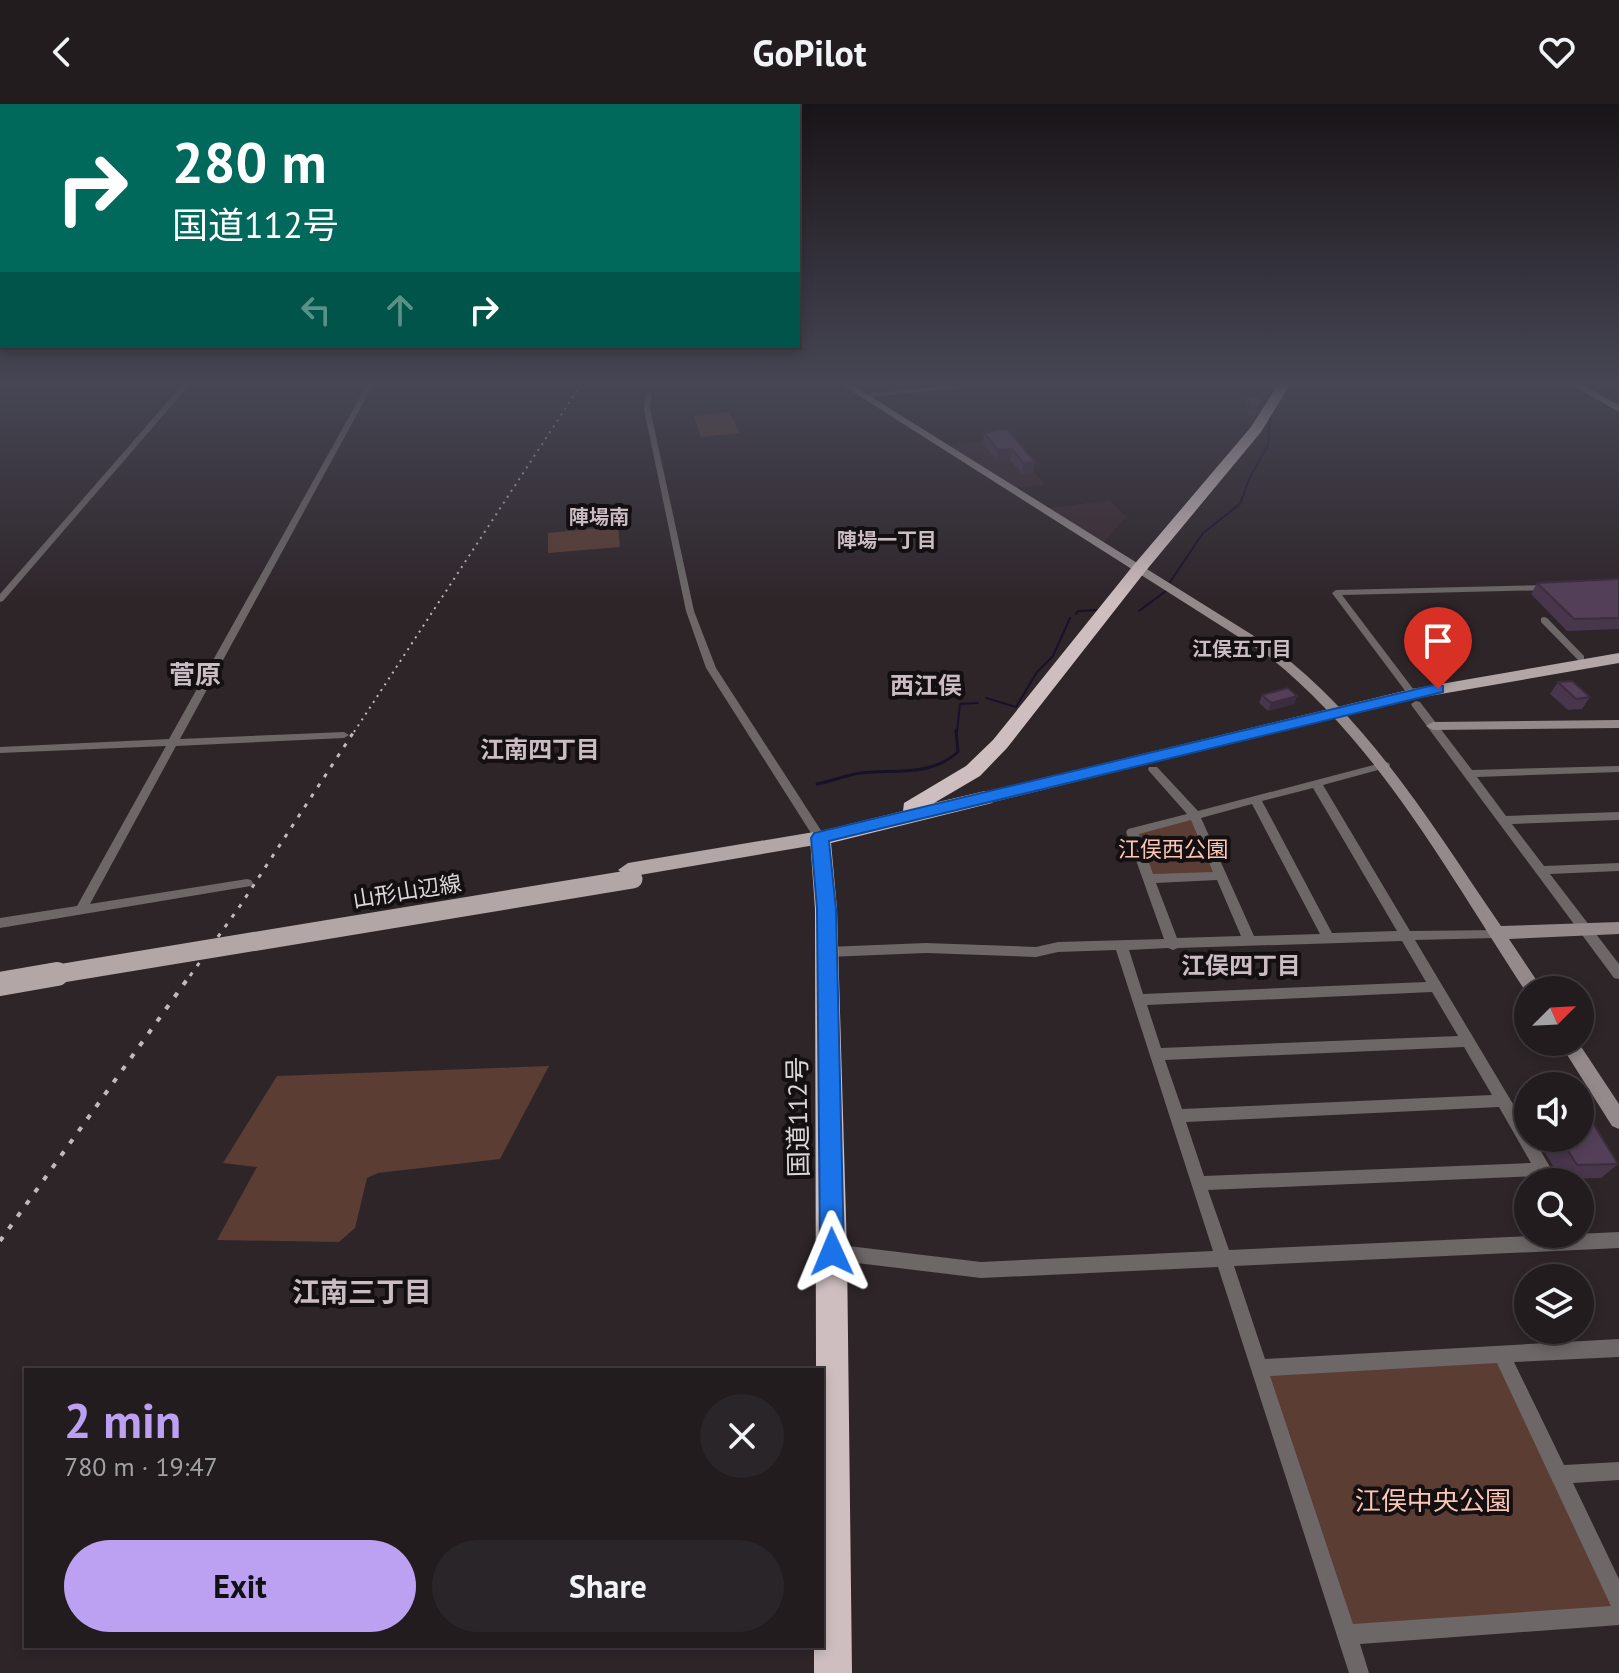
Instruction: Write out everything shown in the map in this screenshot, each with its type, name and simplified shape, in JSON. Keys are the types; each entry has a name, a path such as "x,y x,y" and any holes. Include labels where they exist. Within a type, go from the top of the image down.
{"highway":[{"path":"881,823 973,771 1000,744 1233,456"},
{"path":"973,771 973,783 988,803"},
{"path":"821,843 988,803"},
{"path":"821,843 881,823 988,803"},
{"name":"国道112号","path":"821,843 827,952 832,1252 833,1673"}],"main road":[{"path":"988,803 1491,678 1619,658"},
{"path":"1414,699 1619,671"},
{"path":"988,803 1153,769 1345,716"},
{"name":"山形山辺線","path":"0,984 821,843"},
{"name":"山形山辺線","path":"0,975 630,875"}],"street":[{"path":"0,599 124,456"},
{"path":"80,911 330,456"},
{"path":"656,456 690,611 711,668 821,843"},
{"path":"959,456 1271,652 1345,716 1385,765 1525,976"},
{"path":"1559,588 1336,593 1619,974"},
{"path":"1544,620 1581,658"},
{"path":"1433,726 1619,724"},
{"path":"0,750 344,735"},
{"path":"1173,945 1132,832 1385,765"},
{"path":"1153,769 1194,814 1250,942"},
{"path":"1470,774 1619,769"},
{"path":"1316,783 1543,1168"},
{"path":"1255,799 1329,939"},
{"path":"1505,820 1619,816"},
{"path":"1541,870 1619,867"},
{"path":"1148,879 1220,876"},
{"path":"0,923 247,883"},
{"path":"827,952 926,948 1036,952 1058,947 1619,928"},
{"path":"1121,946 1359,1673"},
{"path":"1139,1000 1436,987"},
{"path":"1158,1054 1468,1041"},
{"path":"1577,1056 1619,1120"},
{"path":"1178,1116 1502,1101"},
{"path":"1199,1183 1514,1176"},
{"path":"1594,1239 1619,1240"},
{"path":"832,1252 981,1270 1514,1242"},
{"path":"1259,1368 1619,1348"},
{"path":"1502,1356 1619,1600"},
{"path":"1558,1475 1619,1471"},
{"path":"1347,1635 1619,1615"}],"shaded area":[{"path":"964,456 1021,456 1045,485 1015,488"},
{"path":"1109,500 1126,517 1102,544 1045,509"}],"green space":[{"path":"618,526 620,547 548,553 548,533"},
{"name":"江俣西公園","path":"1194,814 1220,876 1148,879 1132,832"},
{"path":"549,1066 500,1159 378,1173 367,1178 355,1228 339,1242 217,1240 257,1167 223,1163 277,1076"},
{"name":"江俣中央公園","path":"1502,1356 1619,1615 1347,1635 1259,1368"}],"building":[{"path":"1018,456 1030,456 1035,462 1023,463"},
{"path":"1619,579 1619,618 1574,619 1537,583"},
{"path":"1572,681 1590,697 1576,699 1558,682"},
{"path":"1288,688 1297,696 1271,703 1262,695"},
{"path":"1594,1125 1618,1164 1577,1165 1569,1152 1594,1152"}],"waterway":[{"path":"1170,582 1203,533 1240,504 1262,456"},
{"path":"1139,611 1166,591"},
{"path":"1076,614 1078,611 1097,610"},
{"path":"986,698 1016,707 1037,672 1053,656 1070,618"},
{"path":"957,732 960,704 978,703"},
{"path":"817,784 861,773 924,769 936,765 958,752 956,730"}],"railway":[{"path":"354,732 534,456"},
{"path":"190,976 240,906 355,730"},
{"path":"0,1241 191,974"}],"district":[{"name":"陣場南","path":"599,517"},
{"name":"陣場一丁目","path":"887,540"},
{"name":"江俣五丁目","path":"1242,649"},
{"name":"菅原","path":"195,675"},
{"name":"西江俣","path":"926,686"},
{"name":"江南四丁目","path":"540,750"},
{"name":"江俣四丁目","path":"1241,966"},
{"name":"江南三丁目","path":"362,1292"}],"route":[{"path":"832,1252 826,909 820,838 1438,689"}]}
